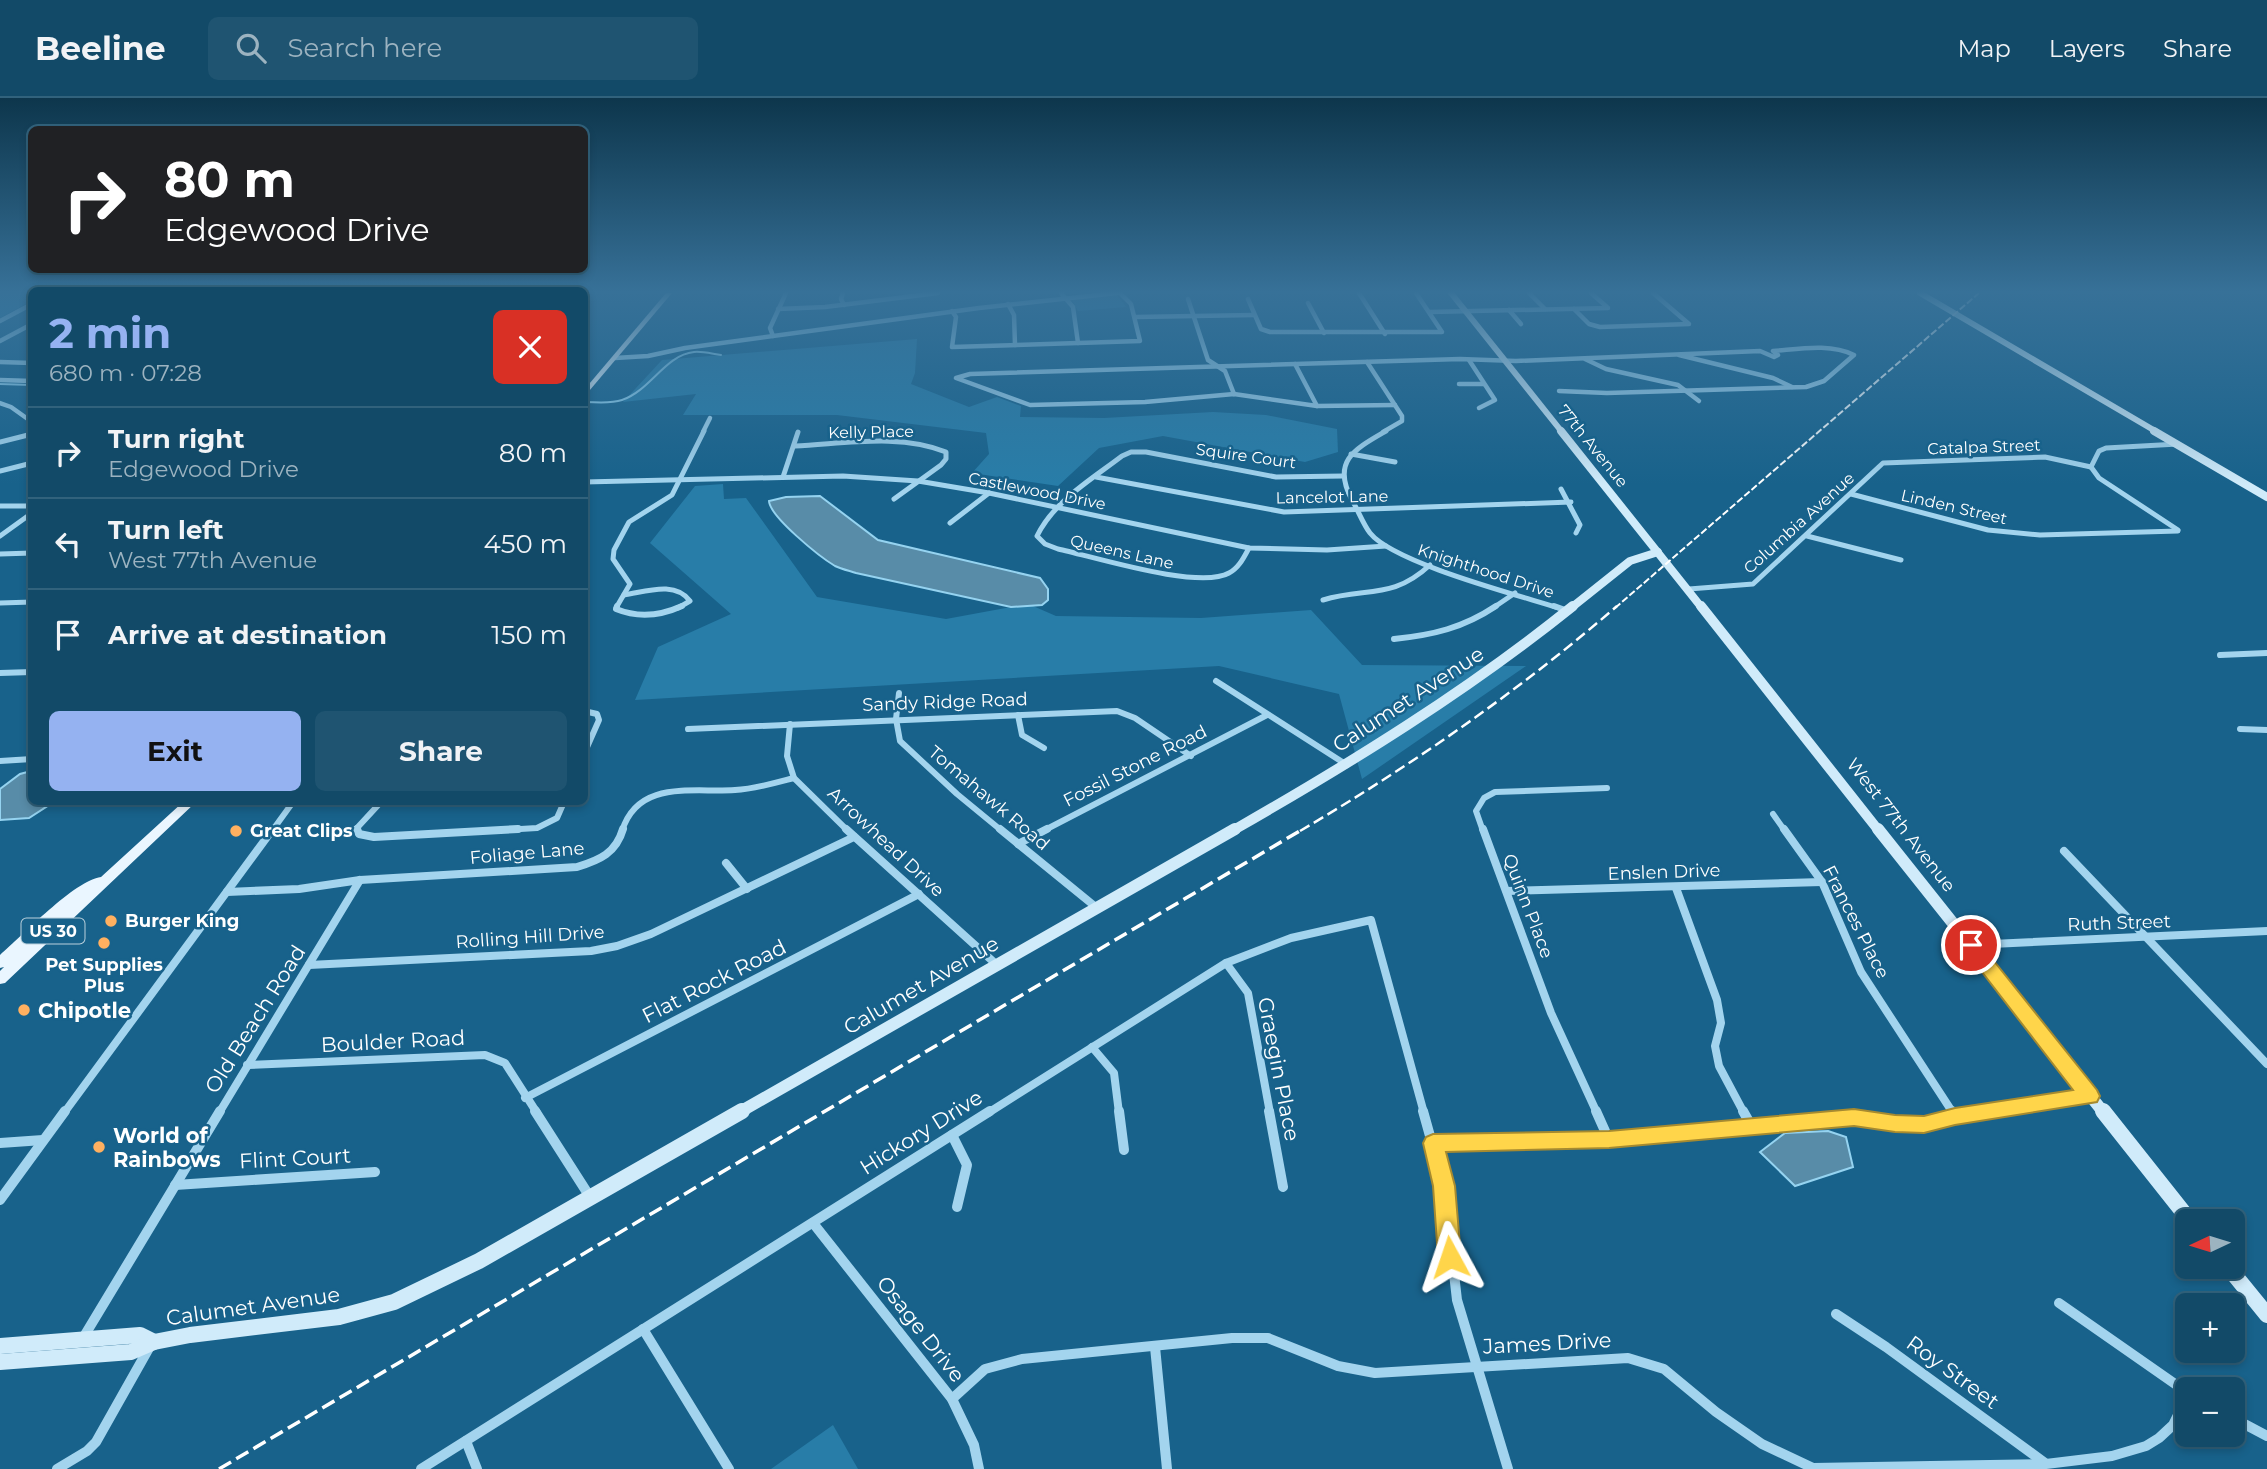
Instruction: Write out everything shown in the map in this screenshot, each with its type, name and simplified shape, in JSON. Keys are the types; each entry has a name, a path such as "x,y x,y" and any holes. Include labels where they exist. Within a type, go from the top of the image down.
{"main road":[{"path":"588,390 615,358"},
{"name":"US 30","path":"0,963 79,893 104,879 187,805"},
{"name":"US 30","path":"0,979 93,895 104,879"}],"street":[{"path":"615,358 632,357"},
{"path":"1207,357 1225,371 1234,394"},
{"name":"77th Avenue","path":"1504,357 1658,552"},
{"path":"1395,405 1317,406 1234,394 1146,402 1030,405 956,378 1217,366 1622,357"},
{"path":"1684,357 1773,378 1792,387"},
{"path":"1559,391 1607,393 1818,384 1852,357"},
{"path":"2029,357 2267,497"},
{"path":"1584,359 1606,369 1672,383 1699,401"},
{"path":"1469,360 1495,400 1479,408"},
{"path":"0,362 28,363"},
{"path":"1343,475 1346,461 1351,454 1371,439 1398,426 1402,416 1367,362"},
{"path":"1295,364 1317,406"},
{"path":"0,380 28,381"},
{"path":"1459,384 1484,384"},
{"path":"0,404 28,419"},
{"path":"19,412 28,410"},
{"path":"624,595 671,588 688,597 690,601 671,612 626,614 616,610 624,595 630,584 613,559 614,551 629,522 672,495 710,418"},
{"path":"783,477 798,432"},
{"path":"0,442 28,435"},
{"name":"Kelly Place","path":"795,446 912,443 939,447 946,452 946,459 941,465 918,481"},
{"path":"2091,467 2099,451 2106,448 2178,444"},
{"name":"Queens Lane","path":"1146,452 1131,452 1122,456 1060,507 1040,527 1037,536 1045,544 1195,580 1227,575 1239,567 1249,548"},
{"name":"Squire Court","path":"1146,452 1276,477 1343,475"},
{"path":"1351,454 1395,462"},
{"name":"Catalpa Street","path":"1878,466 1894,462 2045,457 2091,467"},
{"path":"0,471 28,464"},
{"name":"Columbia Avenue","path":"1689,589 1753,584 1807,536 1878,466"},
{"name":"Linden Street","path":"1851,494 1988,530 2040,535 2178,531 2099,478 2091,467"},
{"name":"Knighthood Drive","path":"1343,475 1364,525 1386,547 1401,556 1567,611"},
{"name":"Castlewood Drive","path":"588,484 843,476 918,481 1060,507 1249,548 1327,550 1386,547"},
{"name":"Lancelot Lane","path":"1096,477 1284,512 1572,502"},
{"path":"894,499 918,481"},
{"path":"1561,489 1572,502 1580,525 1576,533"},
{"path":"950,523 989,493"},
{"path":"0,506 28,506"},
{"path":"0,536 28,516"},
{"path":"1807,536 1901,561"},
{"name":"West 77th Avenue","path":"1658,552 2180,1209"},
{"name":"Calumet Avenue","path":"0,1362 131,1352 153,1342 240,1327 308,1323 394,1302 450,1276 1347,765 1448,700 1637,556 1658,552"},
{"path":"0,554 28,553"},
{"path":"1323,600 1337,594 1378,594 1400,589 1416,581 1430,565"},
{"path":"1394,639 1455,631 1472,624 1515,593"},
{"path":"0,603 28,602"},
{"path":"2220,655 2267,653"},
{"path":"0,673 28,672"},
{"path":"1216,681 1347,765"},
{"path":"896,719 899,693"},
{"name":"Sandy Ridge Road","path":"688,729 1116,711 1135,718 1191,756"},
{"path":"588,712 597,714 599,720 588,745"},
{"path":"1018,715 1022,735 1044,748"},
{"name":"Fossil Stone Road","path":"1018,844 1267,715"},
{"name":"Tomahawk Road","path":"896,719 900,741 957,794 1098,908"},
{"path":"790,724 787,757 794,778"},
{"path":"2240,729 2267,730"},
{"path":"23,759 28,755"},
{"path":"1,760 28,759"},
{"name":"Arrowhead Drive","path":"794,778 854,837 998,965"},
{"name":"Foliage Lane","path":"227,892 299,890 360,880 577,867 599,862 614,852 622,839 630,814 640,802 679,792 738,790 794,778"},
{"name":"Quinn Place","path":"1607,788 1495,792 1484,798 1476,811 1551,1013 1609,1140"},
{"path":"0,1200 291,805"},
{"path":"378,805 360,821 357,828 359,834 374,837 537,828 557,818 563,805"},
{"name":"Frances Place","path":"1773,814 1822,882 1861,972 1955,1116"},
{"name":"Rolling Hill Drive","path":"309,965 591,951 617,946 651,934 854,837"},
{"path":"2064,850 2267,1064"},
{"path":"726,863 747,889"},
{"name":"Old Beach Road","path":"72,1357 360,880"},
{"name":"Enslen Drive","path":"1507,891 1822,882"},
{"path":"1676,888 1717,1000 1721,1023 1715,1046 1719,1066 1752,1127"},
{"name":"Flat Rock Road","path":"525,1098 919,894"},
{"name":"Hickory Drive","path":"421,1469 1226,963 1291,939 1371,919 1433,1143"},
{"name":"Ruth Street","path":"1971,945 2267,932"},
{"name":"Graegin Place","path":"1226,963 1248,993 1283,1187"},
{"path":"1093,1047 1114,1073 1124,1150"},
{"name":"Boulder Road","path":"247,1065 485,1055 505,1063 590,1197"},
{"path":"1508,1469 1457,1300 1444,1186 1433,1143 1609,1140 1854,1118 1895,1124 1924,1124 1955,1116 2089,1096"},
{"path":"952,1135 967,1165 957,1207"},
{"path":"0,1143 43,1140"},
{"name":"Flint Court","path":"175,1185 375,1172"},
{"name":"Osage Drive","path":"813,1223 952,1399 974,1445 979,1469"},
{"path":"2238,1279 2267,1315"},
{"path":"2059,1303 2175,1385"},
{"name":"Roy Street","path":"1836,1314 1886,1347 2046,1464"},
{"path":"643,1329 729,1469"},
{"name":"Calumet Avenue","path":"0,1346 140,1335 153,1342"},
{"name":"James Drive","path":"952,1399 985,1369 1022,1359 1232,1338 1268,1338 1338,1366 1375,1373 1628,1358 1664,1369 1716,1412 1762,1444 1813,1468 2081,1461 2134,1452 2170,1430 2175,1420"},
{"path":"57,1469 87,1451 96,1442 153,1342"},
{"path":"1155,1347 1167,1469"},
{"path":"2245,1424 2267,1436"},
{"path":"466,1441 477,1469"}],"shaded area":[{"path":"699,357 916,357 911,384 969,407 997,397 1021,406 1020,417 1104,418 1213,412 1266,415 1337,429 1338,452 1305,462 1163,436 1099,448 1058,486 972,473 989,454 986,433 837,415 683,415 696,394 623,402 662,360"},
{"path":"723,484 724,499 746,498 817,597 946,619 1011,607 1033,606 1056,616 1201,618 1311,610 1362,665 1526,666 1362,779 1339,694 1219,666 635,700 658,647 731,614 650,543 695,486"},
{"path":"820,496 878,540 1040,578 1048,589 1048,600 1042,605 1011,607 835,566 786,526 769,501 786,497"},
{"path":"28,772 28,805 49,805 29,818 0,820 0,789 20,774"},
{"path":"1828,1131 1846,1137 1853,1167 1795,1186 1760,1152 1785,1133"},
{"path":"833,1425 858,1469 771,1469"}],"waterway":[{"path":"588,402 622,400 641,389 680,357"},
{"path":"0,384 28,385"}],"railway":[{"path":"1615,608 1905,357"},
{"path":"1300,831 1464,726 1542,668 1617,606"},
{"path":"219,1469 1303,829"}],"place":[{"name":"Great Clips","path":"236,831"},
{"name":"Burger King","path":"111,921"},
{"name":"Pet Supplies Plus","path":"104,943"},
{"name":"Chipotle","path":"24,1010"},
{"name":"World of Rainbows","path":"99,1147"}],"route":[{"path":"1450,1257 1444,1186 1433,1143 1609,1140 1854,1118 1895,1124 1924,1124 1955,1116 2089,1096 1971,945"}]}
